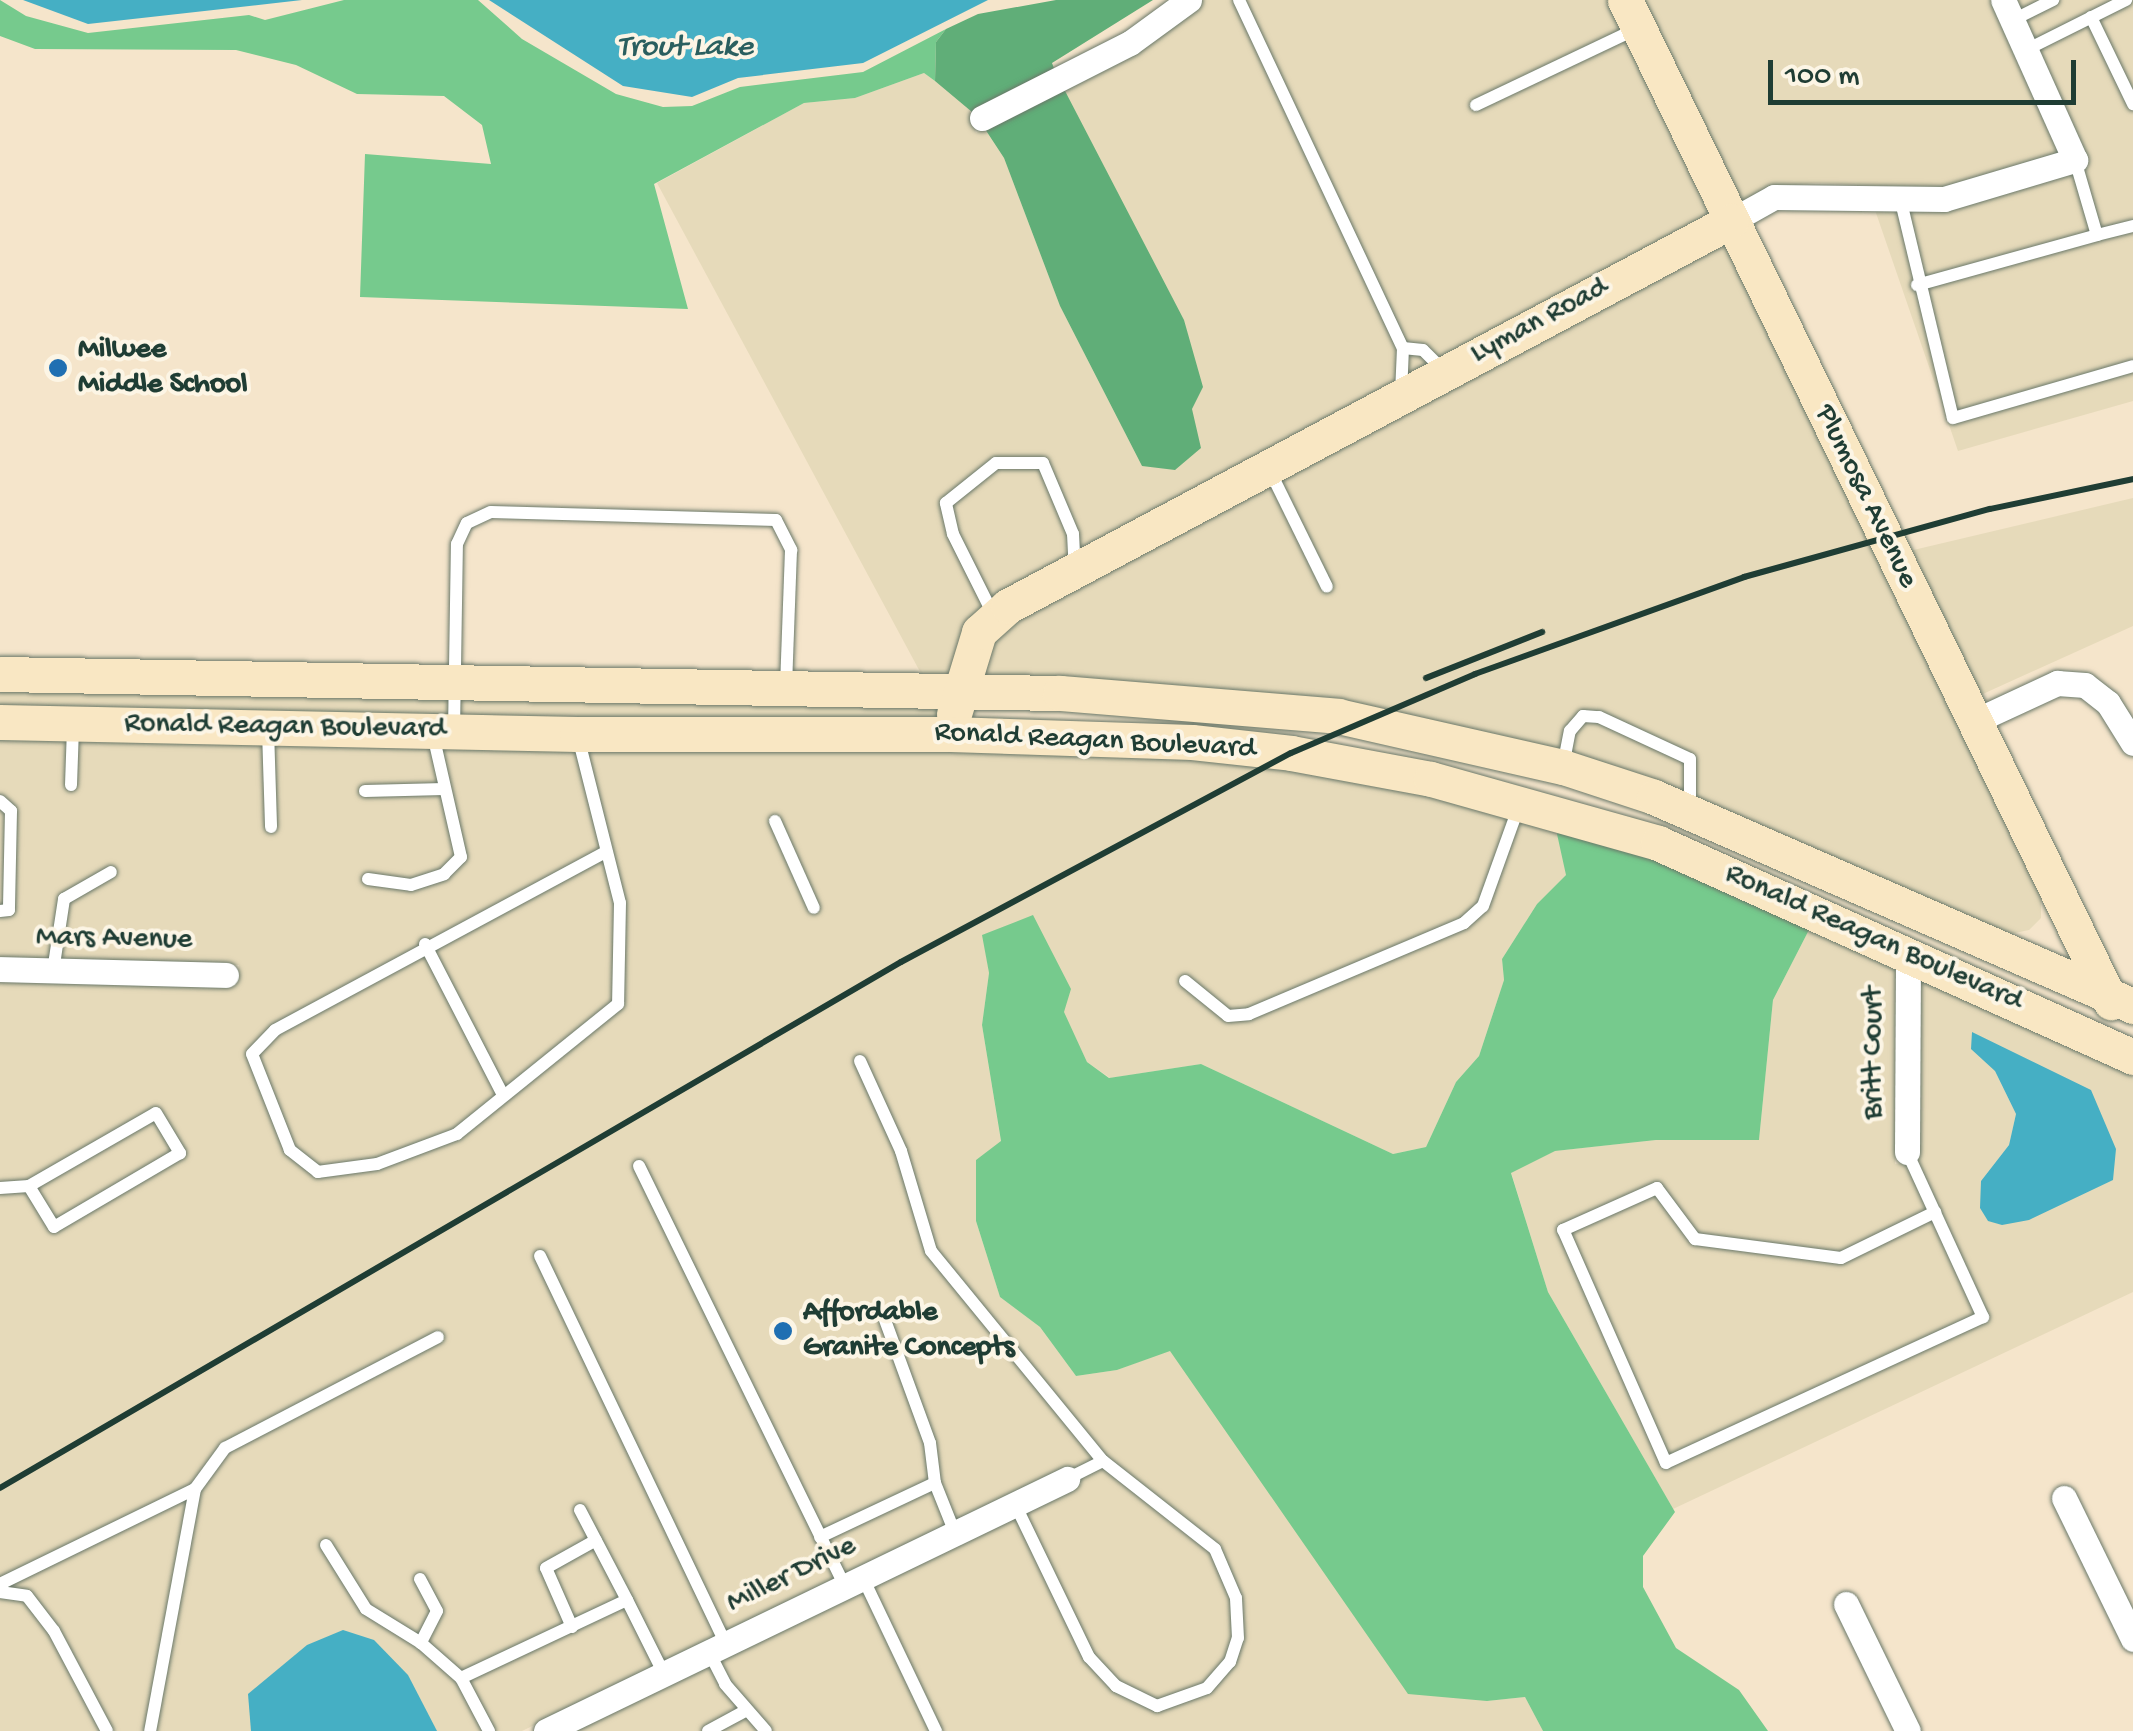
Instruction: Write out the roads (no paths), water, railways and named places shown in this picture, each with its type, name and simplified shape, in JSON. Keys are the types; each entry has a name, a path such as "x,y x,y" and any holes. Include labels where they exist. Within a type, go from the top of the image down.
{"main road":[{"name":"Plumosa Avenue","path":"1632,14 1972,722 2120,1000 2133,1054"},
{"name":"Lyman Road","path":"950,734 959,692 980,632 994,619 1076,570 1731,221"},
{"name":"Ronald Reagan Boulevard","path":"0,674 1160,697 1338,716 1562,767 1690,813 2120,1000"},
{"name":"Ronald Reagan Boulevard","path":"0,722 577,734 950,734 1192,742 1291,753 1520,802 1658,842 2133,1054"}],"street":[{"path":"982,118 1130,43 1189,0"},
{"path":"2008,10 2075,160"},
{"name":"Lyman Road","path":"1731,221 1774,198 1816,194 1901,202 1944,199 2075,160"},
{"path":"1972,722 2057,683 2084,684 2108,703 2133,743"},
{"name":"Britt Court","path":"1907,1152 1908,954"},
{"name":"Mars Avenue","path":"0,969 226,975"},
{"name":"Miller Drive","path":"546,1731 1067,1479"},
{"path":"2064,1498 2133,1639"},
{"path":"1846,1604 1908,1731"}],"lane":[{"path":"1239,0 1403,348 1402,395"},
{"path":"2008,10 2054,0"},
{"path":"2026,50 2126,0"},
{"path":"1476,106 1632,14"},
{"path":"2091,18 2133,104"},
{"path":"2075,160 2097,234"},
{"path":"1901,202 1917,284 1953,418 2133,366"},
{"path":"1917,284 2133,226"},
{"path":"1403,348 1422,350 1444,372"},
{"path":"994,619 954,534 946,503 996,463 1043,463 1073,534 1076,570"},
{"path":"1268,467 1327,587"},
{"path":"368,879 410,886 456,866 461,857 444,789 443,732 455,683 457,544 476,516 752,516 776,520 790,539 786,690"},
{"path":"1562,767 1570,731 1583,716 1599,716 1690,759 1695,774 1690,813"},
{"path":"70,785 73,724"},
{"path":"268,728 271,828"},
{"path":"577,734 620,903 618,1004 502,1093 457,1134 377,1164 318,1172 290,1150 252,1054 275,1030 425,944 606,852"},
{"path":"365,792 444,789"},
{"path":"0,801 11,812 9,910 0,910"},
{"path":"1184,981 1228,1016 1250,1014 1464,923 1483,906 1520,802"},
{"path":"775,821 814,908"},
{"path":"53,970 64,899 111,872"},
{"path":"425,944 502,1093"},
{"path":"860,1061 901,1150 931,1251 1103,1461 1215,1549 1236,1598 1238,1638 1230,1662 1207,1688 1183,1700 1157,1706 1136,1700 1090,1656 1015,1504"},
{"path":"0,1188 29,1186 156,1113 180,1153 54,1227 29,1186"},
{"path":"1907,1152 1983,1317 1666,1463 1563,1230 1658,1188 1695,1239 1842,1258 1934,1212"},
{"path":"639,1166 820,1537 854,1582 936,1731"},
{"path":"540,1256 717,1648 747,1710 766,1731"},
{"path":"885,1320 930,1442 935,1483 955,1533"},
{"path":"150,1731 195,1490 225,1448 438,1337"},
{"path":"1067,1479 1103,1461"},
{"path":"820,1537 935,1483"},
{"path":"0,1588 195,1490"},
{"path":"580,1510 664,1674"},
{"path":"572,1627 546,1568 596,1540"},
{"path":"326,1545 366,1610 421,1643 461,1678 489,1731"},
{"path":"420,1579 437,1611 421,1643"},
{"path":"0,1588 28,1596 107,1731"},
{"path":"461,1678 627,1600"},
{"path":"708,1731 747,1710"}],"water":[{"path":"23,0 302,0 88,24"},
{"name":"Trout Lake","path":"489,0 988,0 863,63 738,78 692,97 623,86"},
{"path":"1972,1032 2091,1090 2116,1149 2113,1180 2029,1220 2002,1225 1988,1221 1980,1208 1981,1181 2009,1145 2016,1114 1995,1071 1971,1049"},
{"path":"343,1630 374,1640 408,1675 437,1731 251,1731 248,1694 307,1645"}],"railway":[{"path":"0,1488 901,962 1291,753 1475,674 1744,577 1990,509 2133,479"},
{"path":"1426,678 1542,632"}],"place":[{"name":"Milwee Middle School","path":"58,368"},
{"name":"Affordable Granite Concepts","path":"783,1331"}]}
